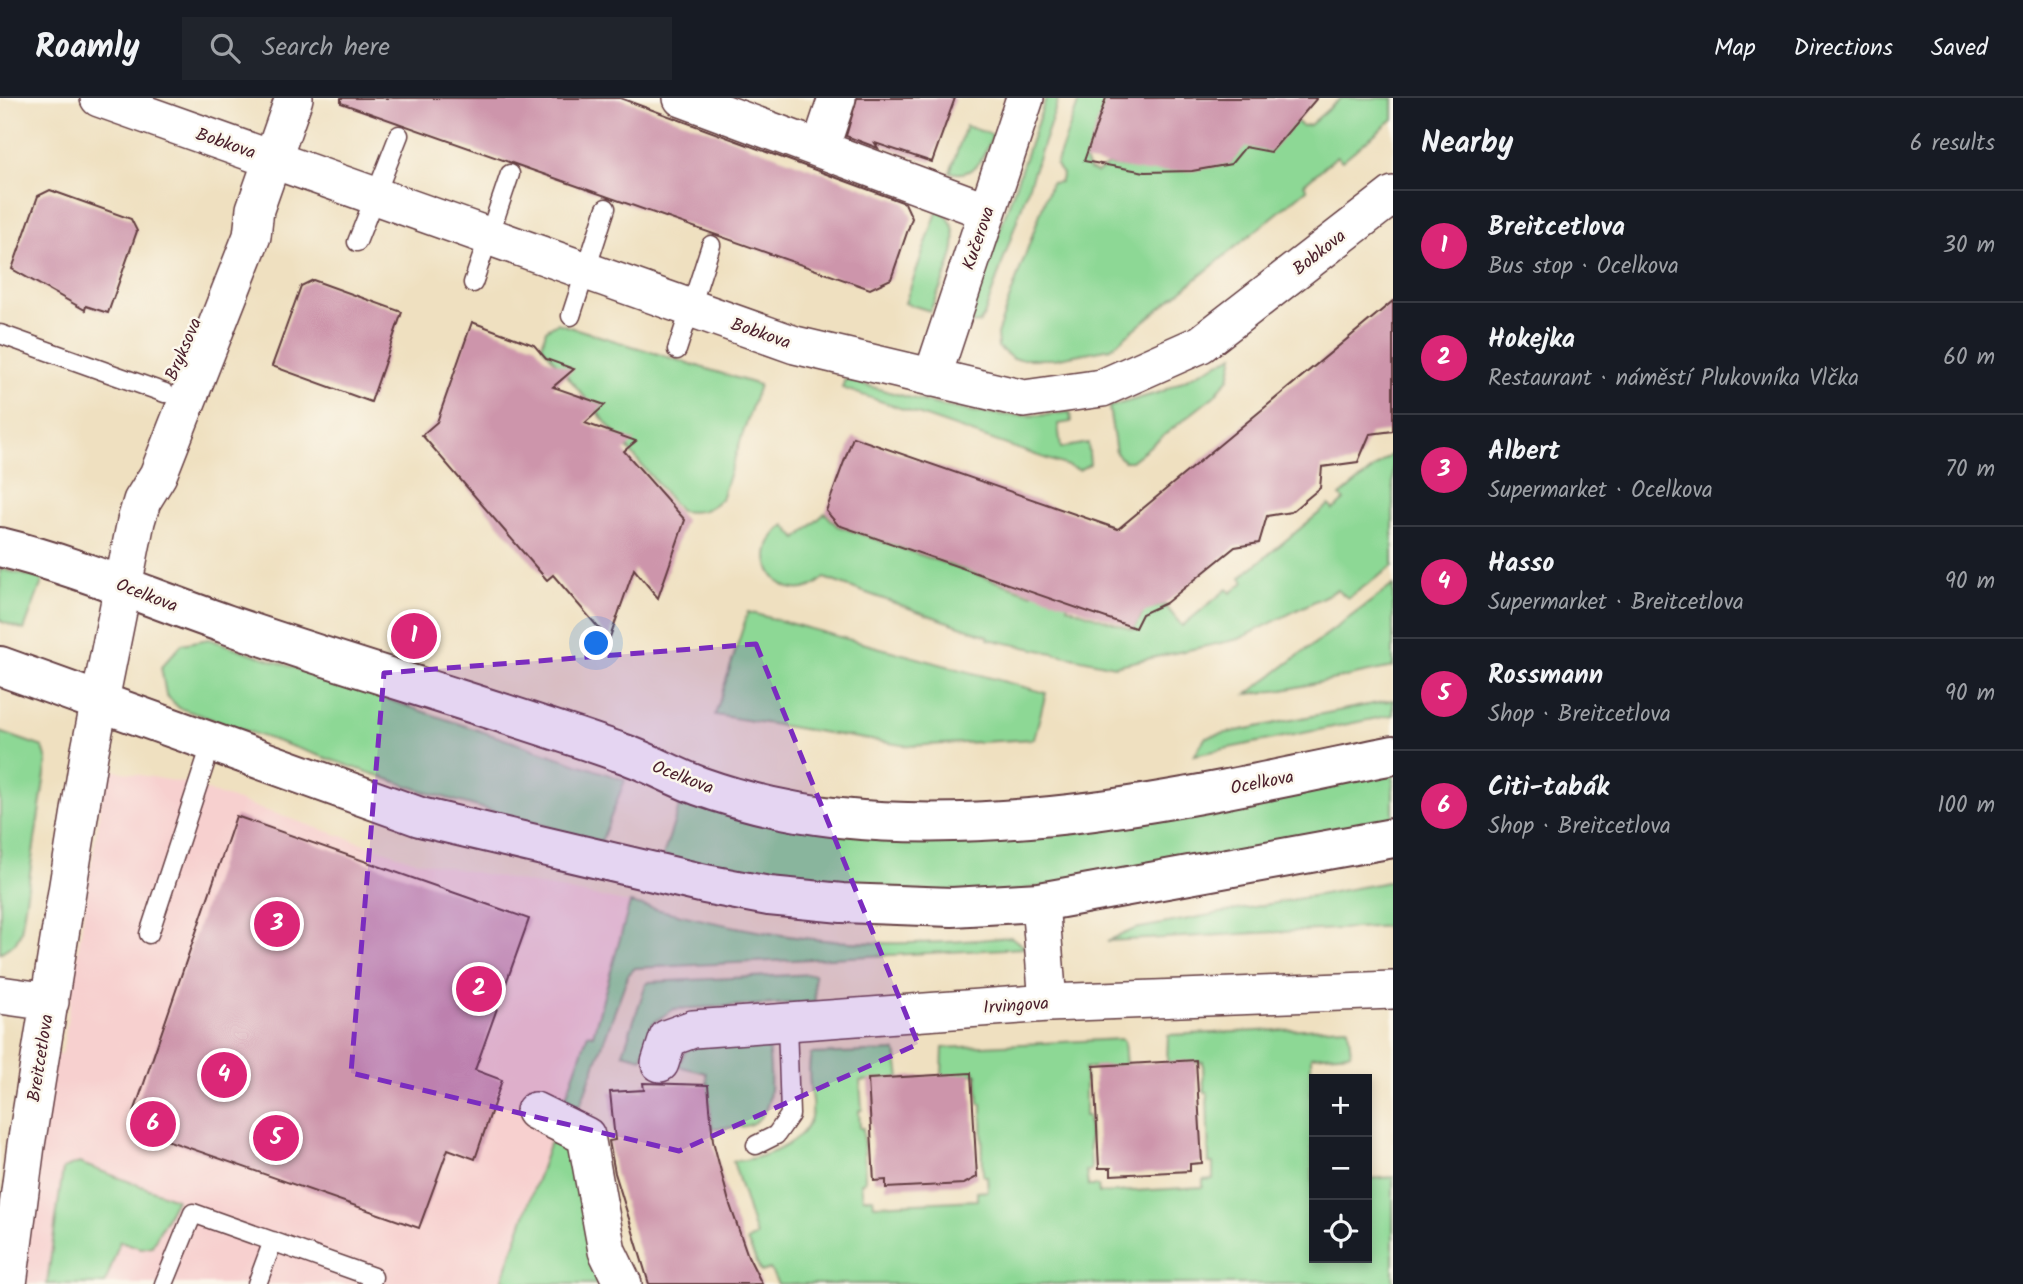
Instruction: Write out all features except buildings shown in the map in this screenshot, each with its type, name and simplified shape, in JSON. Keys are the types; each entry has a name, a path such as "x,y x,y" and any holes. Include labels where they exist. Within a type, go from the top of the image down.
{"street":[{"name":"Bobkova","path":"99,98 795,345 1024,400 1102,388 1201,344 1393,195"},
{"name":"Bryksova","path":"142,501 158,475 253,236 255,209 294,98"},
{"path":"682,98 987,211"},
{"path":"820,149 837,98"},
{"name":"Kučerova","path":"932,378 1025,98"},
{"name":"Bryksova","path":"123,586 142,501 139,473 165,393 232,234 255,209"},
{"name":"Ocelkova","path":"0,547 61,562 228,625 623,753 699,786 766,805 840,818 973,821 1081,813 1233,788 1393,755"},
{"name":"Breitcetlova","path":"8,1284 99,701 123,586"},
{"path":"0,666 420,817 705,884 769,896 842,903 952,907 1040,902 1393,838"},
{"path":"1040,902 1048,1003"},
{"name":"Irvingova","path":"660,1063 668,1038 693,1028 1048,1003 1393,990"},
{"path":"0,995 50,1002"},
{"path":"535,1111 586,1136 607,1251 623,1284"}],"lane":[{"path":"357,242 399,135"},
{"path":"472,283 510,174"},
{"path":"571,316 606,208"},
{"path":"677,351 711,246"},
{"path":"0,334 165,393"},
{"path":"149,934 212,742"},
{"path":"756,1145 776,1135 790,1115 786,1023"},
{"path":"164,1284 193,1213 373,1277 370,1284"},
{"path":"257,1284 273,1241"}],"highlighted area":[{"path":"756,644 918,1044 679,1151 351,1073 384,673"}],"shaded area":[{"path":"106,769 185,783 412,860 630,903 592,1036 588,1035 501,1284 0,1284 22,1051 62,1054"}],"green space":[{"path":"1046,98 1059,98 984,316 979,323 967,324"},
{"path":"1080,98 1107,98 1085,161 1089,170 1097,173 1108,165 1170,170 1232,162 1234,151 1296,121 1302,126 1310,125 1341,98 1393,98 1393,119 1342,161 1337,156 1304,184 1307,189 1111,348 1054,359 1013,359 998,347 997,334 1051,183 1060,182 1063,174 1056,165"},
{"path":"966,126 993,135 983,157 973,169 967,172 950,172"},
{"path":"938,209 948,218 954,230 954,243 952,257 930,311 905,303"},
{"path":"557,323 759,385 721,499 702,511 680,511 542,346 546,330"},
{"path":"1234,355 1229,378 1214,396 1131,461 1124,461 1116,453 1109,407 1161,392"},
{"path":"845,379 956,409 1012,415 1070,412 1071,422 1058,424 1061,448 1088,443 1090,464 1079,470 842,388"},
{"path":"1393,453 1393,566 1348,598 1337,590 1239,639 1114,666 988,639 988,636 824,578 809,587 795,589 783,585 774,577 768,565 767,551 773,538 785,525 797,539 825,513 837,526 1032,594 1036,586 1070,598 1067,607 1134,630 1144,610 1165,605 1182,626 1227,589 1231,593 1244,582 1241,577 1329,505 1333,510 1344,500 1340,496"},
{"path":"0,569 43,579 24,630 0,621"},
{"path":"1393,585 1393,667 1283,690 1247,694"},
{"path":"748,612 1046,693 1034,739 908,746 715,715"},
{"path":"209,639 625,780 601,842 429,793 179,708 166,695 161,667 182,644"},
{"path":"1393,700 1393,715 1194,755 1206,737"},
{"path":"0,732 43,747 47,761 21,932 15,943 0,953"},
{"path":"1393,764 1393,828 985,896 735,878 663,856 682,798 829,832"},
{"path":"1393,881 1393,926 1107,941 1135,929"},
{"path":"630,903 737,927 803,938 907,943 1011,937 1026,948 635,968 628,975 580,1106 565,1100 588,1034 593,1035"},
{"path":"814,974 815,1002 674,1009 653,1023 642,1058 623,1053 646,984 650,982"},
{"path":"1348,1027 1351,1053 1311,1056 1309,1263 1372,1263 1372,1179 1393,1177 1393,1284 778,1284 770,1269 761,1272 747,1241 756,1236 733,1161 759,1157 786,1146 806,1127 811,1115 812,1101 809,1073 811,1054 896,1051 900,1078 860,1081 862,1110 859,1110 860,1128 863,1128 865,1182 861,1183 863,1198 873,1198 874,1205 977,1200 977,1192 988,1191 987,1176 983,1176 982,1104 979,1104 977,1074 942,1076 943,1048 1121,1039 1124,1041 1126,1066 1085,1068 1085,1116 1088,1116 1091,1170 1086,1171 1088,1186 1098,1186 1099,1193 1203,1187 1203,1180 1213,1179 1213,1163 1209,1163 1207,1092 1204,1092 1203,1062 1167,1064 1168,1035"},
{"path":"768,1042 770,1089 765,1111 749,1125 712,1128 706,1073 678,1066 685,1052 692,1047"},
{"path":"558,1119 572,1124 612,1284 510,1284 507,1280 501,1284"},
{"path":"79,1163 176,1199 152,1246 141,1248 120,1241 105,1284 47,1284 63,1169"}],"place":[{"name":"Breitcetlova","path":"414,636"},
{"name":"Albert","path":"277,924"},
{"name":"Hokejka","path":"479,989"},
{"name":"Hasso","path":"224,1075"},
{"name":"Citi-tabák","path":"153,1124"},
{"name":"Rossmann","path":"276,1138"}]}
